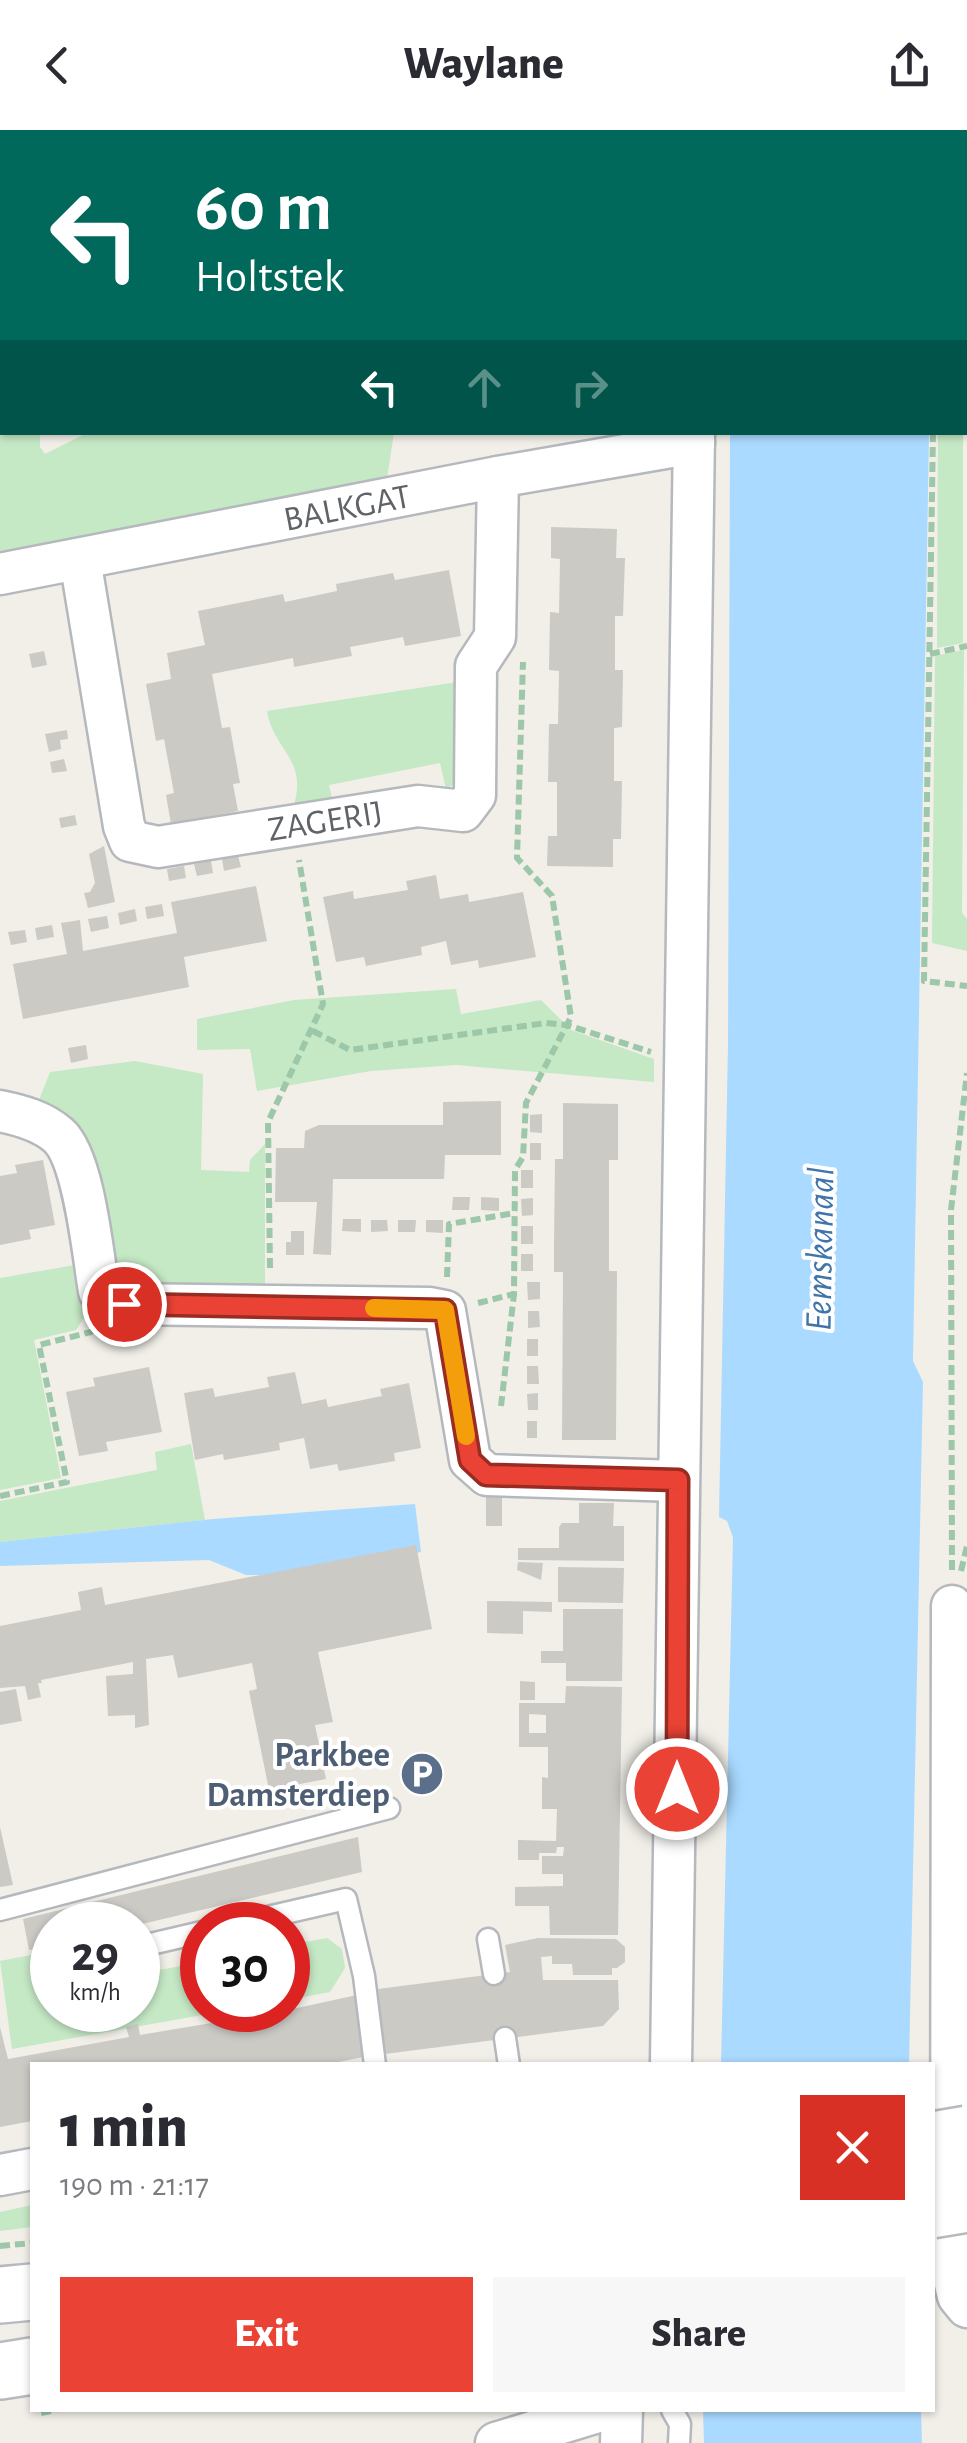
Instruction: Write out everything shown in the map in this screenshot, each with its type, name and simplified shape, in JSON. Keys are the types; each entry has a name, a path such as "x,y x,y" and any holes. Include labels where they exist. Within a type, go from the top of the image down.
{"main road":[{"path":"935,2139 967,2134"},
{"path":"935,2209 967,2204"},
{"path":"0,2295 30,2292"},
{"path":"0,2371 30,2366"}],"street":[{"name":"BALKGAT","path":"0,574 694,438"},
{"path":"661,2062 676,1885 678,1480 694,438"},
{"name":"ZAGERIJ","path":"80,560 124,826 130,841 158,847 418,806 463,812 475,795 476,666 496,636 498,477"},
{"path":"0,1110 26,1117 58,1134 74,1156 100,1292 124,1304 445,1310 470,1460 486,1475 678,1480"},
{"path":"952,1606 960,1979 951,2267 958,2296 967,2307"},
{"path":"0,2175 30,2169"},
{"path":"496,2443 597,2412"},
{"path":"620,2443 622,2412"}],"lane":[{"path":"0,1910 389,1808"},
{"path":"310,1907 346,1899 364,1976 375,2062"},
{"path":"488,1939 494,1974"},
{"path":"505,2038 509,2062"},
{"path":"935,2174 967,2169"},
{"path":"673,2412 680,2424 679,2443"}],"path":[{"path":"933,435 924,982 967,986"},
{"path":"930,654 967,646"},
{"path":"271,1304 268,1122 323,1004 292,826"},
{"path":"500,1412 514,1294 516,1170 523,1157 526,1103 571,1017 552,896 517,858"},
{"path":"312,1031 350,1050 546,1024 567,1025 653,1053 685,1054"},
{"path":"952,1606 951,1210 967,1074"},
{"path":"514,1294 445,1310 449,1224 515,1213"},
{"path":"0,1496 67,1482 39,1345 91,1332 124,1304"}],"green space":[{"path":"0,435 40,435 40,447 45,454 83,435 394,435 387,478 0,552"},
{"path":"938,435 963,435 963,643 937,648"},
{"path":"964,650 962,913 967,919 967,951 932,943 935,656"},
{"path":"458,682 458,782 446,789 440,763 329,785 333,802 293,809 297,792 294,766 267,711"},
{"path":"456,989 461,1014 541,1000 571,1030 654,1059 654,1082 456,1065 371,1071 257,1091 250,1049 197,1050 197,1019 294,1000"},
{"path":"135,1061 203,1074 201,1170 249,1172 250,1160 265,1144 265,1292 115,1284 35,1110 50,1072"},
{"path":"75,1265 84,1318 76,1330 34,1340 61,1478 0,1490 0,1278"},
{"path":"191,1444 205,1520 0,1542 0,1501 157,1470 155,1452"},
{"path":"327,1938 342,1949 345,1968 330,1992 310,1996 310,1941"},
{"path":"30,1955 30,2032 107,2032 12,2049 0,1961"},
{"path":"180,1966 180,2019 160,2023 160,1970"},
{"path":"30,2205 30,2227 0,2231 0,2212"}],"water":[{"name":"Eemskanaal","path":"730,435 929,435 913,1361 923,1382 909,2062 721,2062 733,1537 727,1521 719,1517 728,1044"},
{"path":"415,1504 421,1552 310,1575 246,1575 209,1560 0,1566 0,1542 213,1519"},
{"path":"703,2412 921,2412 922,2443 704,2443"}],"building":[{"path":"551,527 617,529 616,558 625,558 623,616 615,616 615,670 623,670 622,727 614,728 614,781 622,781 621,839 613,839 613,867 547,866 548,836 557,836 557,782 548,782 549,724 558,724 559,671 549,670 550,612 559,613 560,559 551,558"},
{"path":"449,570 461,636 405,646 403,637 350,647 352,656 294,667 293,658 212,674 222,728 230,727 240,783 233,784 238,811 171,824 166,795 174,793 164,739 156,741 146,684 171,679 167,653 205,645 198,611 283,594 285,602 337,591 336,584 393,573 395,580"},
{"path":"44,651 47,665 32,668 29,654"},
{"path":"67,730 68,739 60,740 61,749 49,752 45,734"},
{"path":"64,759 67,771 52,773 50,762"},
{"path":"75,815 77,825 61,828 59,818"},
{"path":"104,846 115,902 88,908 84,893 90,892 95,883 89,854"},
{"path":"238,856 241,867 224,871 222,859"},
{"path":"211,861 213,873 197,876 194,864"},
{"path":"184,866 186,878 169,881 167,869"},
{"path":"436,875 440,899 468,894 469,902 523,892 536,957 479,968 478,960 451,965 446,941 421,947 422,955 366,966 364,957 336,962 323,897 353,891 354,899 408,890 406,881"},
{"path":"256,886 267,941 184,957 189,987 23,1019 13,964 67,954 61,923 80,920 83,951 177,933 171,902"},
{"path":"162,904 164,916 147,919 145,907"},
{"path":"135,909 137,921 120,925 118,913"},
{"path":"107,916 109,928 91,932 88,919"},
{"path":"52,925 54,937 37,940 35,928"},
{"path":"25,930 27,942 11,945 8,932"},
{"path":"86,1045 88,1059 71,1063 68,1048"},
{"path":"501,1101 501,1155 445,1155 444,1179 333,1179 331,1255 313,1254 317,1202 275,1202 276,1148 304,1148 305,1131 319,1125 443,1125 443,1102"},
{"path":"563,1103 618,1104 618,1160 609,1160 609,1271 617,1271 616,1440 562,1440 563,1272 554,1272 554,1244 555,1159 563,1159"},
{"path":"542,1114 542,1133 530,1132 530,1115"},
{"path":"530,1143 541,1143 541,1160 530,1160"},
{"path":"43,1160 55,1225 29,1230 31,1239 0,1245 0,1176 17,1173 15,1165"},
{"path":"521,1170 533,1170 533,1188 521,1188"},
{"path":"453,1197 470,1197 469,1210 452,1210"},
{"path":"481,1197 499,1198 499,1211 481,1210"},
{"path":"533,1198 533,1215 522,1216 521,1199"},
{"path":"343,1219 361,1219 361,1232 342,1231"},
{"path":"371,1220 387,1220 388,1231 371,1232"},
{"path":"398,1220 416,1220 415,1232 398,1232"},
{"path":"426,1220 443,1220 443,1233 426,1232"},
{"path":"521,1226 533,1226 533,1244 521,1244"},
{"path":"291,1231 304,1231 304,1255 286,1255"},
{"path":"521,1254 533,1254 533,1271 521,1271"},
{"path":"527,1282 540,1282 540,1299 528,1300"},
{"path":"528,1311 539,1311 540,1327 528,1328"},
{"path":"527,1339 538,1339 538,1356 527,1356"},
{"path":"527,1366 538,1366 539,1384 527,1384"},
{"path":"149,1367 162,1432 106,1442 108,1451 79,1456 66,1392 95,1386 93,1378"},
{"path":"295,1372 302,1404 326,1399 328,1407 382,1396 380,1389 409,1383 421,1448 394,1453 395,1461 339,1471 337,1464 310,1469 304,1438 279,1443 280,1450 224,1460 223,1454 195,1460 184,1393 213,1388 215,1397 269,1387 267,1377"},
{"path":"538,1393 538,1410 528,1410 527,1394"},
{"path":"527,1421 537,1421 537,1438 527,1438"},
{"path":"486,1493 502,1493 502,1526 486,1526"},
{"path":"579,1503 614,1503 613,1526 624,1526 624,1561 518,1560 518,1548 559,1548 559,1527 562,1523 579,1523"},
{"path":"416,1545 432,1629 318,1652 333,1722 315,1725 326,1779 269,1790 249,1691 257,1689 252,1663 178,1678 173,1655 146,1659 149,1725 135,1728 135,1715 108,1716 106,1676 133,1674 133,1662 41,1680 41,1697 28,1700 25,1686 0,1688 0,1626 81,1610 78,1592 102,1587 105,1605"},
{"path":"518,1562 543,1563 541,1580 517,1570"},
{"path":"558,1567 624,1568 623,1603 558,1602"},
{"path":"487,1601 552,1602 552,1612 523,1611 523,1634 487,1633"},
{"path":"563,1609 623,1609 622,1681 566,1681 566,1663 541,1663 541,1651 563,1651"},
{"path":"520,1681 535,1682 535,1700 520,1700"},
{"path":"566,1686 622,1687 618,1935 550,1935 549,1906 515,1906 515,1887 563,1886 563,1874 542,1874 542,1856 563,1856 564,1847 557,1847 556,1853 539,1853 539,1860 518,1860 518,1840 556,1841 557,1809 542,1809 542,1777 548,1778 548,1747 519,1747 519,1703 565,1703","holes":["529,1714 546,1715 546,1733 529,1733"]},
{"path":"16,1689 22,1721 0,1725 0,1692"},
{"path":"0,1827 13,1885 0,1887"},
{"path":"358,1837 362,1872 235,1902 180,1902 180,1915 160,1920 160,1902 92,1902"},
{"path":"30,1917 29,1950 23,1919"},
{"path":"538,1938 616,1939 625,1947 625,1962 612,1968 612,1975 573,1975 572,1964 552,1964 552,1956 541,1957 543,1980 618,1980 619,2009 603,2026 385,2054 378,1989 510,1972 505,1945"},
{"path":"357,1995 368,2056 339,2062 30,2062 30,2121 0,2127 0,2027 8,2059 129,2037 128,2032 140,2035 180,2028 180,2032 310,2032 310,2005"}],"slow traffic":[{"path":"374,1308 445,1310 466,1436"}],"place":[{"name":"Parkbee Damsterdiep","path":"422,1774"}],"route":[{"path":"124,1304 445,1310 470,1460 486,1475 678,1480 677,1789"}]}
